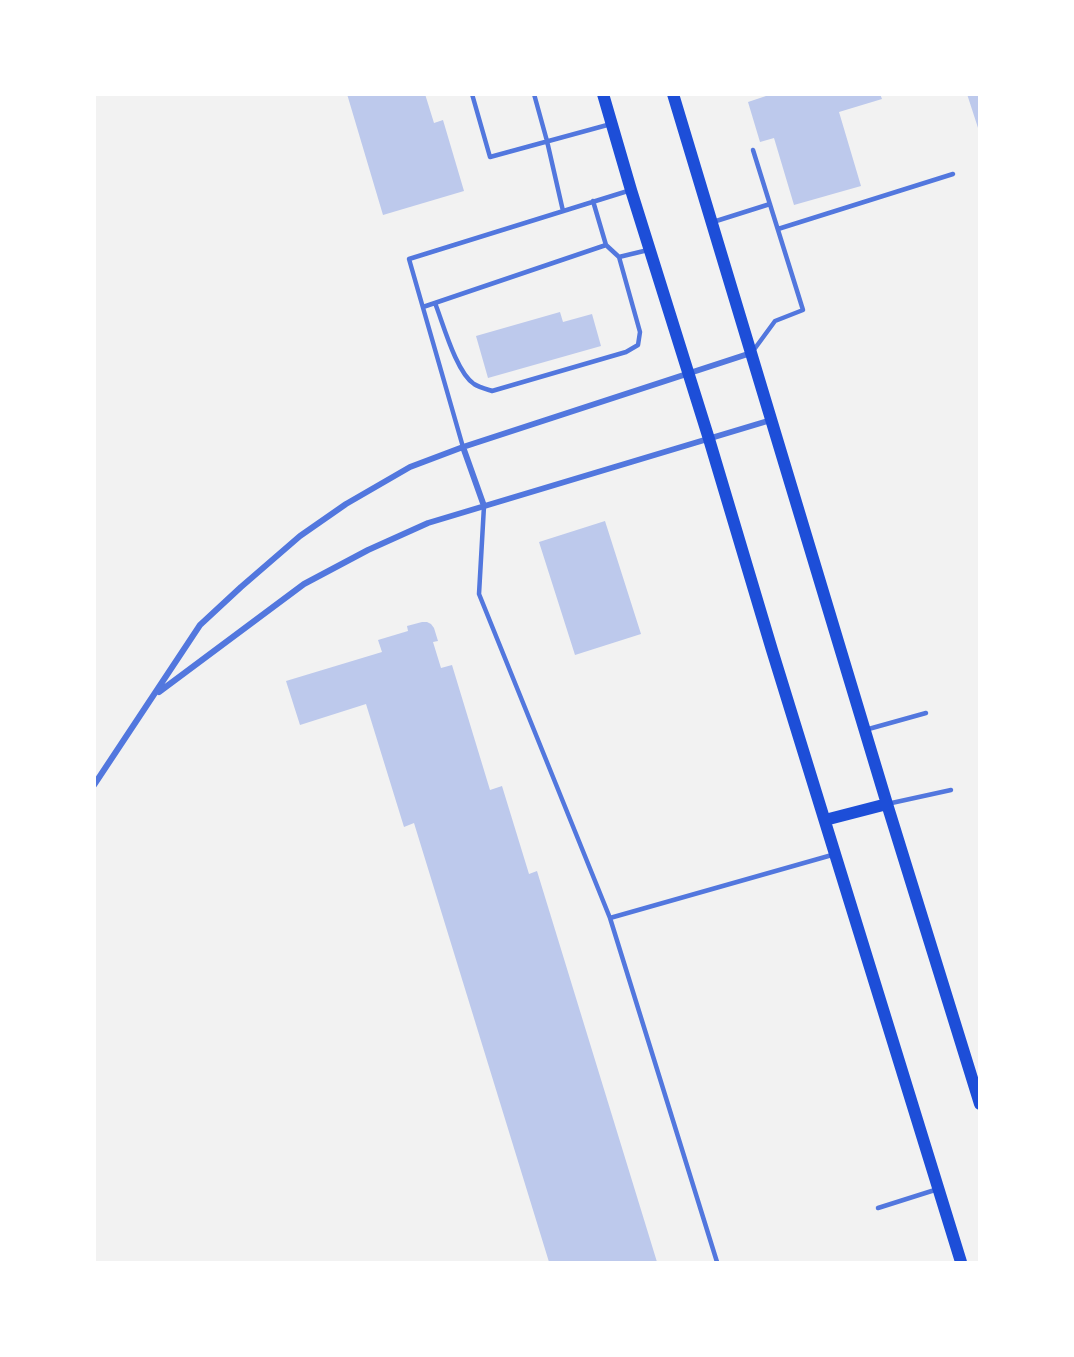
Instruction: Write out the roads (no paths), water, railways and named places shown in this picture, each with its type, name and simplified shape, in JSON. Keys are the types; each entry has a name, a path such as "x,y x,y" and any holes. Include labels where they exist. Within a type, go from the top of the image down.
{"main road":[{"path":"603,94 961,1263"},
{"path":"673,94 980,1104"},
{"path":"825,820 887,804"}],"street":[{"path":"94,785 200,625 300,536 346,504 410,467 463,447 751,353"},
{"path":"154,695 303,584 368,550 418,528 484,506 772,420"},
{"path":"463,447 484,506"}],"lane":[{"path":"472,94 490,157 611,124"},
{"path":"534,94 563,211"},
{"path":"751,353 775,321 803,310 753,150"},
{"path":"778,229 953,174"},
{"path":"463,447 409,259 631,190"},
{"path":"435,303 464,375 474,384 492,391 626,352 638,345 640,332 619,257 606,245 593,201"},
{"path":"711,222 770,204"},
{"path":"423,307 606,245"},
{"path":"619,257 649,250"},
{"path":"484,506 479,594 610,918 717,1263"},
{"path":"865,730 926,712"},
{"path":"887,804 951,790"},
{"path":"610,918 836,854"},
{"path":"878,1208 938,1189"}]}
